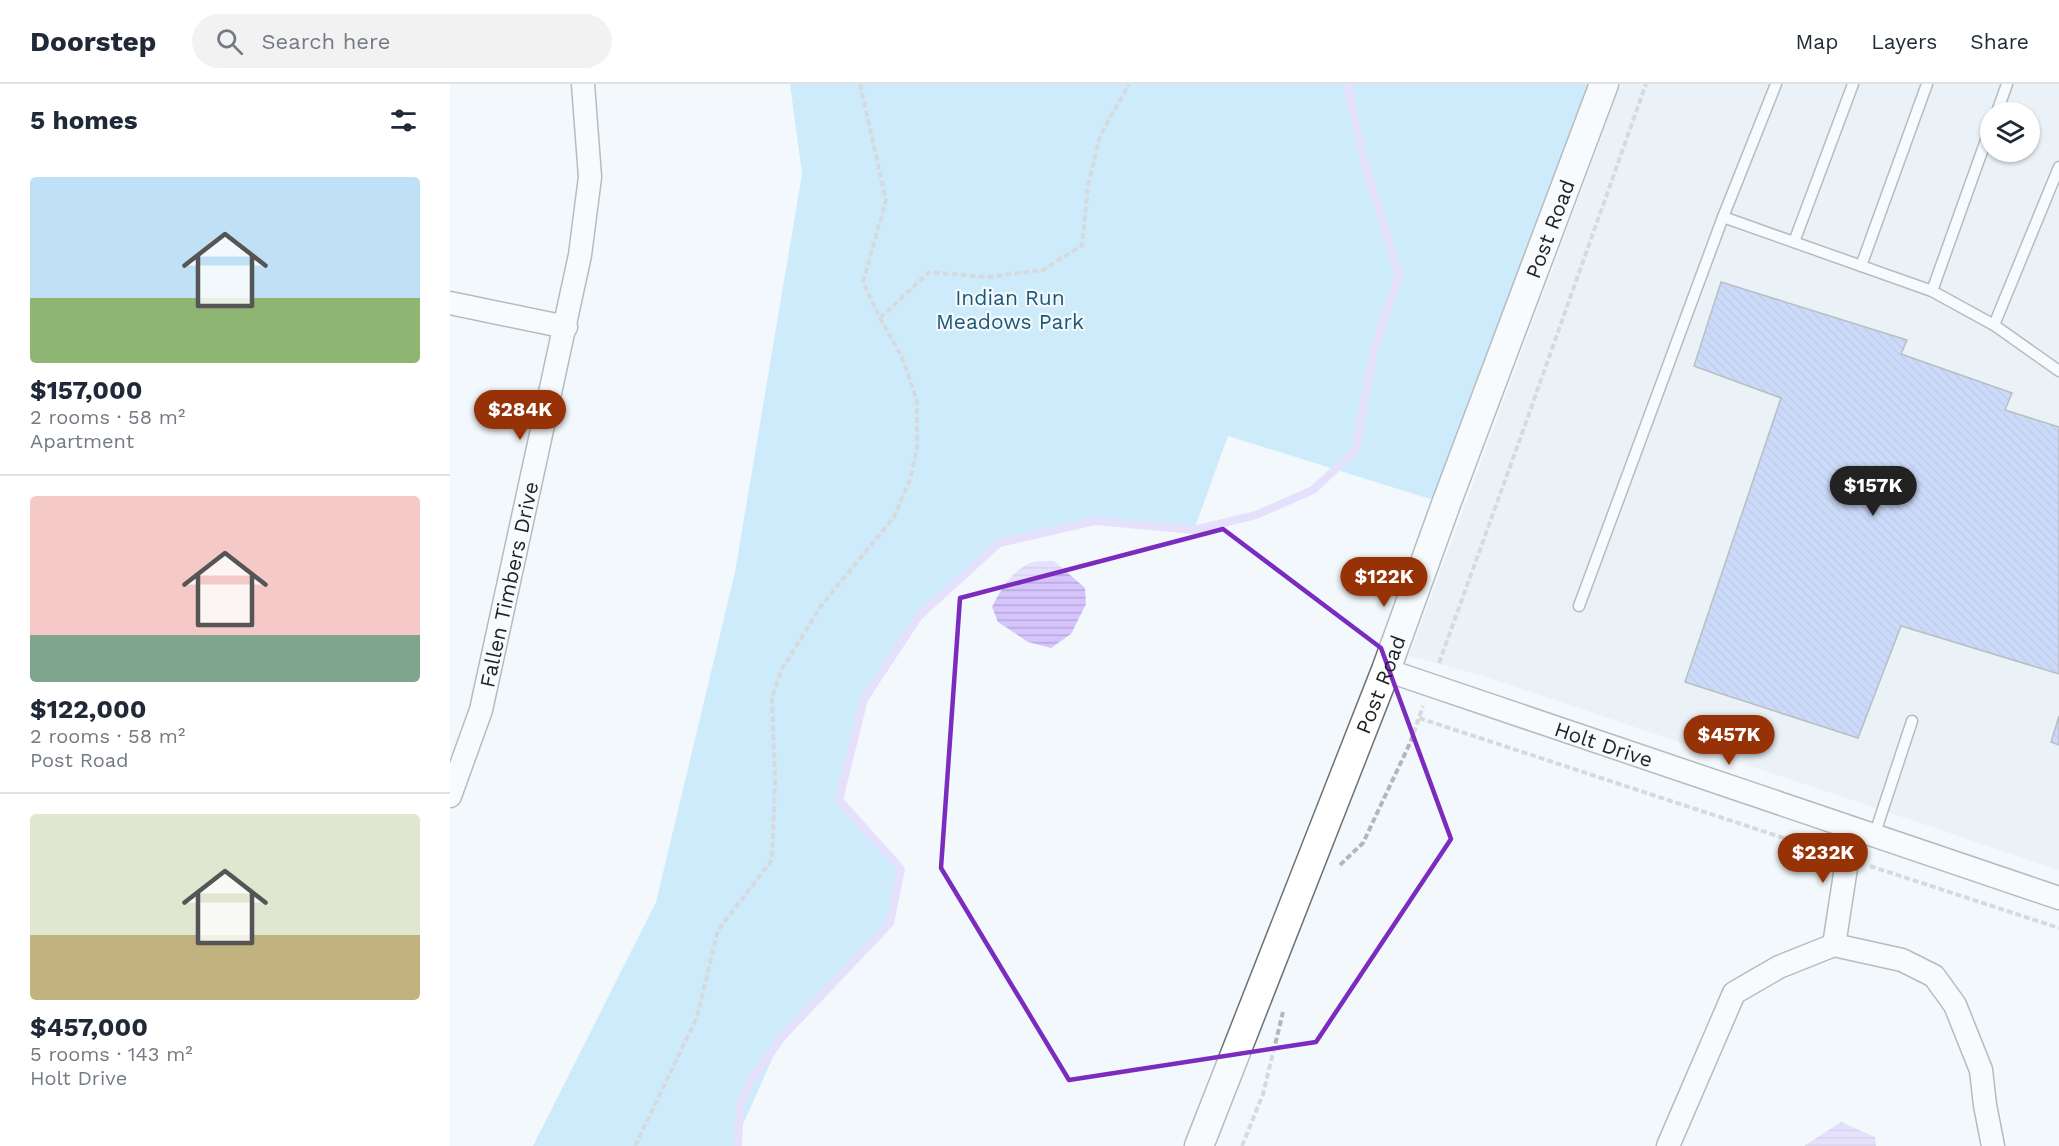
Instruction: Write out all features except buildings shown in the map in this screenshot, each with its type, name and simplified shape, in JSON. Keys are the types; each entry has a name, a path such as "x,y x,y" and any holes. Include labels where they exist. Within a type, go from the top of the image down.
{"street":[{"name":"Fallen Timbers Drive","path":"450,796 481,710 580,255 590,177 583,84"},
{"name":"Post Road","path":"1199,1146 1386,670 1604,84"},
{"path":"450,303 566,327"},
{"name":"Holt Drive","path":"1386,670 2059,898"},
{"path":"1834,945 1852,829"},
{"path":"1668,1146 1734,993 1779,967 1834,945 1902,960 1934,976 1955,1005 1981,1070 1993,1146"}],"lane":[{"path":"1579,606 1776,84"},
{"path":"1794,242 1853,84"},
{"path":"1861,266 1927,84"},
{"path":"2000,102 2007,84"},
{"path":"1932,291 1980,157"},
{"path":"1994,326 2059,167"},
{"path":"1724,217 1932,291 1994,326 2059,371"},
{"path":"1874,836 1911,721"}],"path":[{"path":"635,1146 697,1017 718,930 772,860 775,780 772,697 782,669 821,606 894,517 910,479 917,449 917,401 902,357 879,318 863,282 886,200 860,84"},
{"path":"879,318 929,273 988,277 1043,270 1082,245 1088,186 1100,136 1129,84"},
{"path":"1339,866 1363,843 1411,741 1646,84"},
{"path":"1419,718 2059,928"},
{"path":"1242,1146 1263,1094 1284,1009"}],"highlighted area":[{"path":"1223,529 1381,648 1451,839 1316,1042 1069,1080 941,868 960,598"}],"shaded area":[{"path":"1621,84 2059,84 2059,870 1477,674 1409,656"},
{"path":"1054,561 1085,588 1086,604 1071,634 1051,648 1028,642 998,622 992,607 1004,587 1020,569 1034,562"},
{"path":"1841,1122 1875,1137 1876,1146 1804,1146"}],"green space":[{"name":"Indian Run Meadows Park","path":"790,84 1602,84 1446,504 1228,436 1194,530 1095,521 999,543 919,616 864,699 839,800 901,869 890,923 782,1037 740,1131 741,1146 533,1146 656,902 735,572 802,174"}],"waterway":[{"path":"738,1146 740,1103 751,1081 782,1037 890,923 901,869 839,800 864,699 919,616 999,543 1095,521 1194,530 1256,515 1313,490 1355,451 1375,346 1399,276 1364,161 1349,84"}]}
